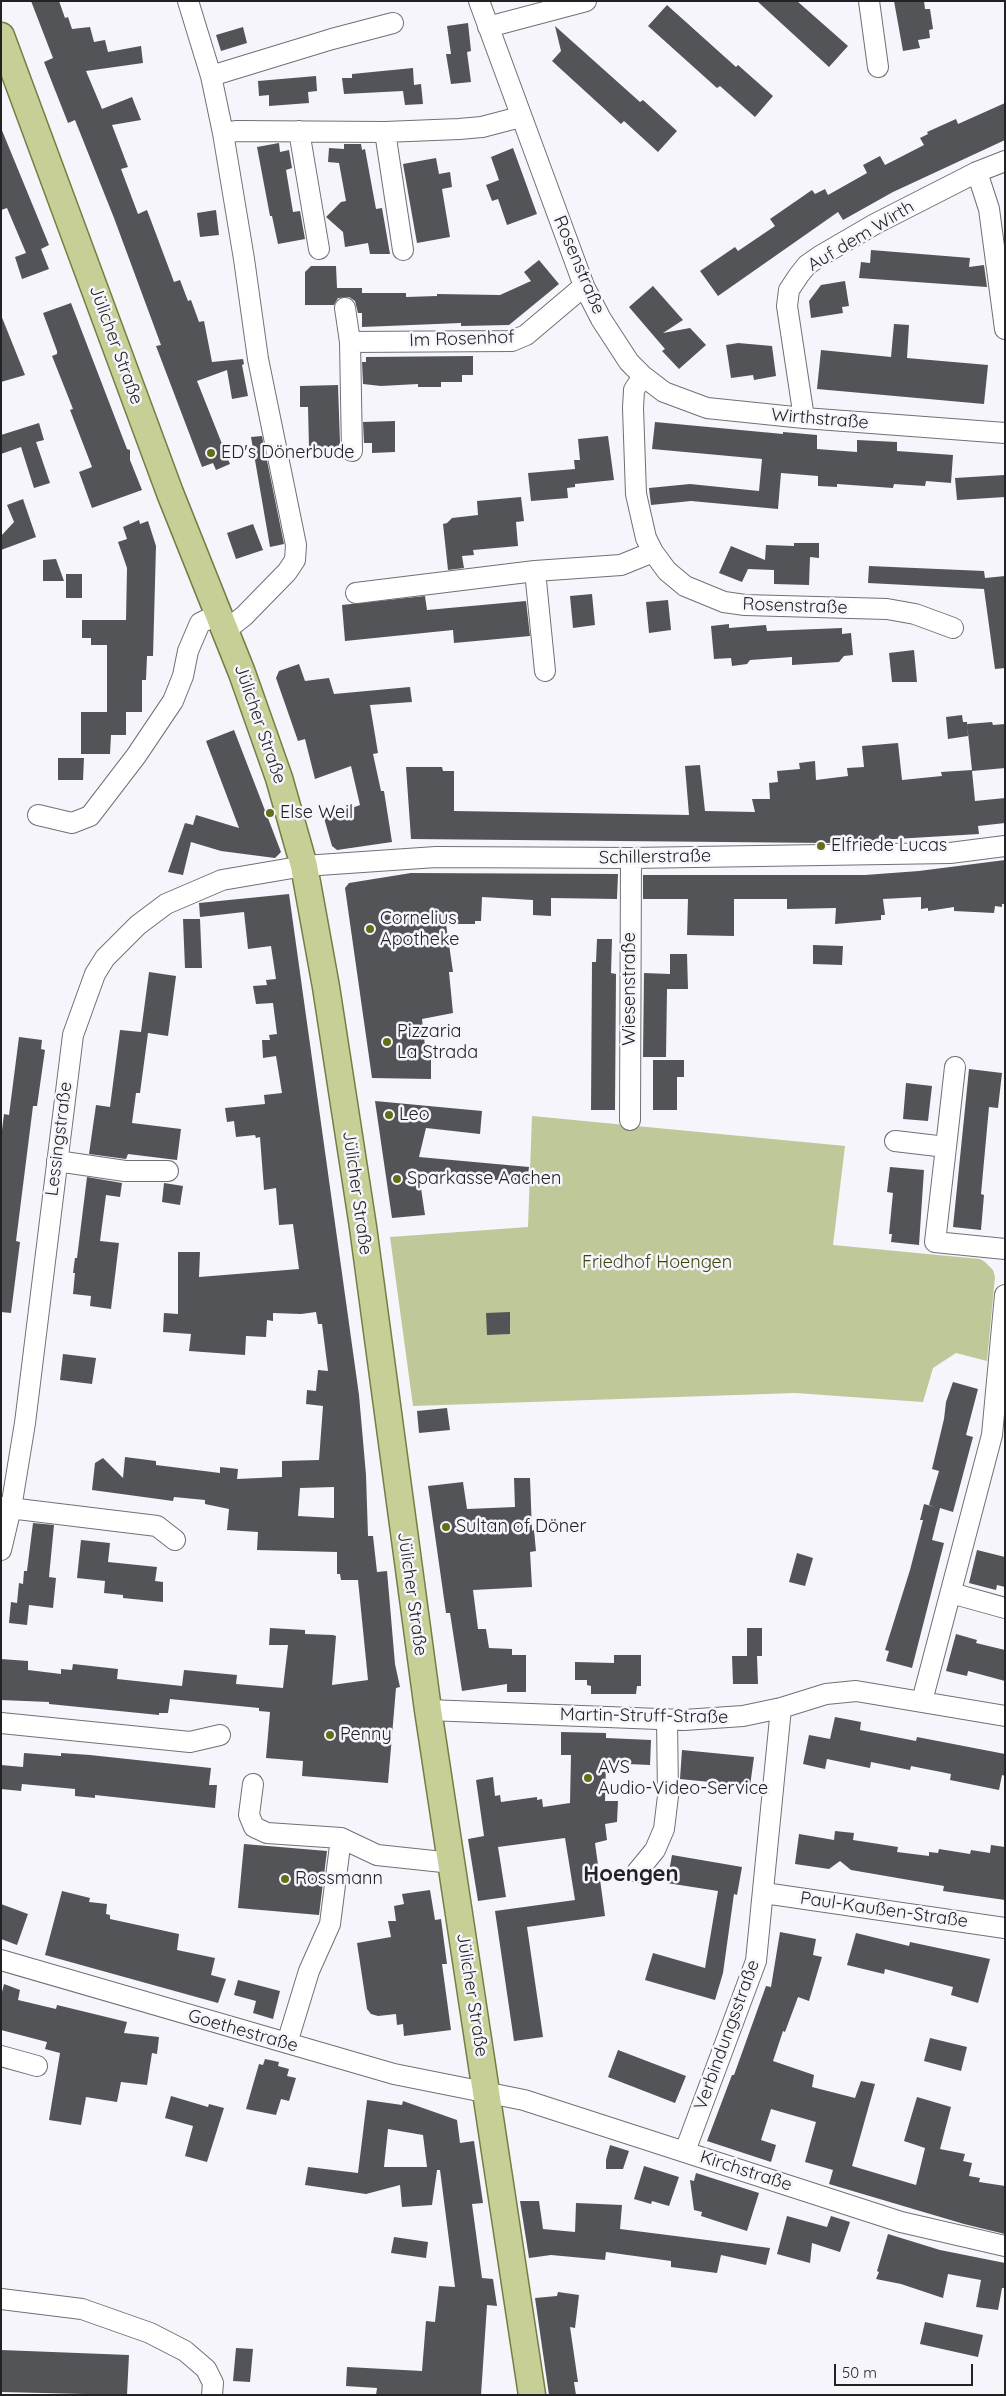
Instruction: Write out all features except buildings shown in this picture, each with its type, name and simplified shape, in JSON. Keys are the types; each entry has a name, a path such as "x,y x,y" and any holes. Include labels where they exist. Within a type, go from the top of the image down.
{"main road":[{"name":"Jülicher Straße","path":"1,36 170,493 222,622 280,778 304,866 326,986 363,1227 428,1710 532,2395"}],"street":[{"path":"38,815 72,823 90,816 136,756 173,701 183,676 188,651 200,623 222,622 244,616 287,572 295,560 296,545 258,359 223,133 211,76 188,1"},
{"name":"Rosenstraße","path":"479,1 520,117 584,286 601,319 628,362 643,376 634,390 636,494 640,519 653,552 667,571 685,586 724,602 746,605 887,609 915,614 953,628"},
{"path":"488,27 586,1"},
{"path":"869,1 878,67"},
{"path":"211,76 332,38 393,23"},
{"path":"223,133 237,131 384,132 459,129 482,127 520,117"},
{"path":"299,131 319,249"},
{"path":"384,132 403,250"},
{"name":"Auf dem Wirth","path":"804,418 787,314 790,290 798,275 814,261 875,224 977,172 1005,160"},
{"path":"977,172 989,209 1005,329"},
{"name":"Im Rosenhof","path":"350,342 512,341 526,336 584,286"},
{"path":"345,308 350,342 352,451"},
{"name":"Wirthstraße","path":"643,376 664,392 707,408 804,418 1005,433"},
{"path":"356,593 535,571 621,565 653,552"},
{"path":"535,571 545,671"},
{"name":"Schillerstraße","path":"304,866 436,857 631,858 950,853 1005,846"},
{"name":"Wiesenstraße","path":"630,1120 631,858"},
{"name":"Lessingstraße","path":"1,1550 6,1508 25,1423 73,1035 96,974 106,958 138,925 166,904 222,880 304,866"},
{"path":"955,1067 935,1242 1005,1250"},
{"path":"895,1141 946,1147"},
{"path":"57,1161 126,1171 168,1171"},
{"path":"922,1701 950,1593 998,1437 1005,1295"},
{"path":"6,1508 157,1526 175,1540"},
{"path":"950,1593 1005,1608"},
{"name":"Martin-Struff-Straße","path":"428,1710 667,1719 743,1716 781,1708 826,1694 856,1691 1005,1716"},
{"name":"Verbindungsstraße","path":"685,2152 756,1961 781,1708"},
{"path":"637,1872 654,1850 664,1829 668,1796 667,1719"},
{"path":"1,1723 190,1742 220,1735"},
{"path":"254,1784 249,1815 254,1827 267,1833 341,1838 377,1855 452,1863"},
{"path":"288,2043 309,1971 330,1924 341,1838"},
{"name":"Paul-Kaußen-Straße","path":"764,1893 1005,1928"},
{"name":"Goethestraße","path":"1,1960 394,2074 487,2093"},
{"path":"1,2056 37,2066"},
{"name":"Kirchstraße","path":"487,2093 524,2100 901,2222 1005,2246"},
{"path":"1,2299 82,2309 150,2333 185,2351 206,2369 213,2383 212,2395"}],"green space":[{"name":"Friedhof Hoengen","path":"532,1116 845,1146 833,1245 980,1259 985,1262 993,1270 995,1277 987,1361 956,1353 933,1368 923,1402 795,1393 413,1406 390,1237 528,1227"}],"place":[{"name":"ED's Dönerbude","path":"211,453"},
{"name":"Else Weil","path":"270,813"},
{"name":"Elfriede Lucas","path":"821,846"},
{"name":"Cornelius Apotheke","path":"370,929"},
{"name":"Pizzaria La Strada","path":"387,1042"},
{"name":"Leo","path":"389,1115"},
{"name":"Sparkasse Aachen","path":"397,1179"},
{"name":"Sultan of Döner","path":"446,1527"},
{"name":"Penny","path":"330,1735"},
{"name":"AVS Audio-Video-Service","path":"588,1778"},
{"name":"Rossmann","path":"285,1879"}],"district":[{"name":"Hoengen","path":"631,1874"}]}
